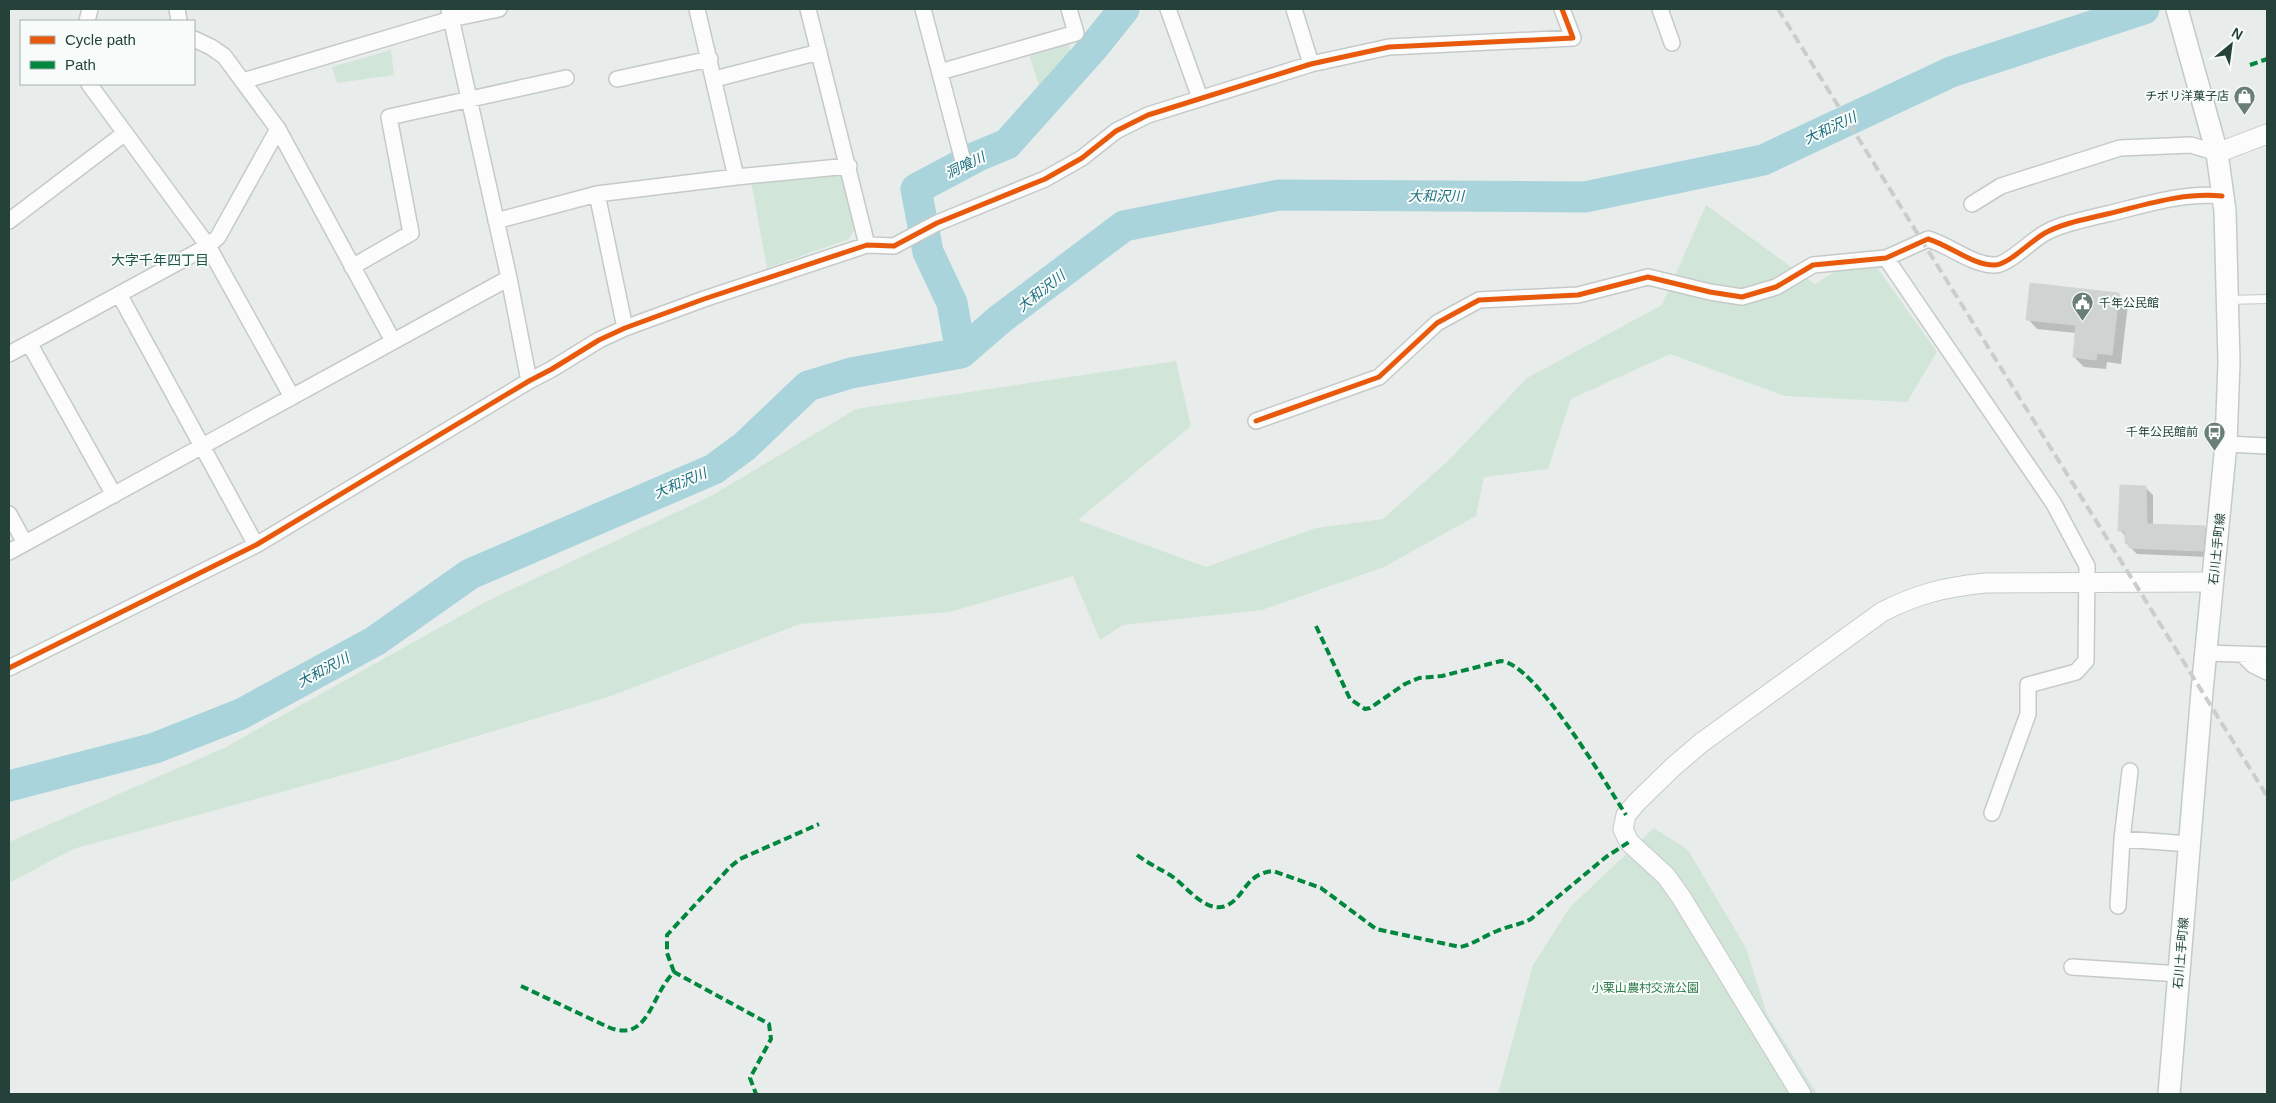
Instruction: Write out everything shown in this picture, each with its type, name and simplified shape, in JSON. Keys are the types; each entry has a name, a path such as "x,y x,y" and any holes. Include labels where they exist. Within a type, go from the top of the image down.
{"main road":[{"name":"石川土手町線","path":"2168,1094 2226,444 2228,300 2222,196 2217,153 2177,9"}],"street":[{"path":"243,81 450,14 499,9"},
{"path":"697,9 736,176"},
{"path":"808,9 849,166 867,245"},
{"path":"923,9 963,161"},
{"path":"940,72 1076,33 1069,9"},
{"path":"1168,9 1200,98"},
{"path":"1294,9 1311,64"},
{"path":"9,668 256,545 529,381 552,370 599,340 626,328 704,299 867,245 894,246 936,223 1045,179 1082,158 1116,131 1148,114 1311,64 1389,47 1573,38 1562,9"},
{"path":"1660,9 1672,43"},
{"path":"450,14 509,278 529,381"},
{"path":"195,39 224,56 278,129 393,341"},
{"path":"715,80 819,52"},
{"path":"617,79 710,59"},
{"path":"352,267 411,233 389,117 566,78"},
{"path":"90,85 208,246 292,397"},
{"path":"9,354 208,246 218,236 278,129"},
{"path":"9,221 125,133"},
{"path":"1972,204 2001,186 2120,148 2191,145 2217,153 2267,134"},
{"path":"496,221 597,194 736,176 849,166"},
{"path":"597,194 626,328"},
{"path":"1256,421 1379,377 1437,323 1479,300 1578,295 1648,277 1710,292 1742,297 1776,287 1813,265 1886,258 1928,239 1944,243 1986,265 1997,266 2046,232 2081,220 2162,200 2202,194 2222,196"},
{"path":"1886,258 2054,504 2087,566 2086,660 2076,672 2028,685 2028,714 1992,813"},
{"path":"9,552 509,278"},
{"path":"119,294 256,545"},
{"path":"29,343 114,495"},
{"path":"2226,444 2267,446"},
{"path":"9,514 25,543"},
{"path":"1801,1094 1681,897 1666,876 1629,842 1623,829 1626,815 1673,767 1701,743 1882,612 1902,602 1925,593 1985,583 2214,582"},
{"path":"2207,654 2267,655"},
{"path":"2242,654 2253,665 2267,672"},
{"path":"2118,906 2122,839 2130,771"},
{"path":"2122,839 2190,844"},
{"path":"2072,966 2180,974"}],"lane":[{"path":"2228,300 2267,299"}],"green space":[{"path":"1068,43 1074,63 1042,95 1029,54"},
{"path":"391,50 394,75 337,83 332,67"},
{"path":"834,173 846,178 857,225 849,239 767,268 751,181"},
{"path":"1706,205 1815,284 1866,252 1937,352 1907,402 1785,396 1670,354 1571,399 1548,469 1484,477 1476,516 1384,567 1262,610 1123,625 1100,640 1073,576 950,612 800,624 608,697 387,763 73,849 9,883 9,842 226,747 487,601 711,496 856,409 1176,361 1191,426 1078,520 1206,567 1316,528 1383,519 1450,459 1527,378 1662,305"},
{"name":"小栗山農村交流公園","path":"1654,828 1688,850 1746,948 1767,1014 1817,1094 1498,1094 1533,965 1570,907"}],"building":[{"name":"千年公民館","path":"2030,283 2119,293 2112,355 2097,353 2096,360 2073,357 2076,325 2026,320"},
{"path":"2120,485 2146,486 2147,524 2205,526 2203,551 2129,548 2129,543 2125,543 2125,531 2118,531"}],"waterway":[{"name":"洞喰川","path":"961,353 952,303 928,252 916,189 978,156 1007,144 1092,49 1124,9"},
{"name":"大和沢川","path":"9,786 155,748 241,714 375,641 470,574 714,469 745,446 808,386 851,373 961,353 999,320 1124,226 1279,195 1585,197 1763,160 1951,72 2144,9"}],"railway":[{"path":"1778,9 2267,796"}],"marked path":[{"path":"2250,65 2267,59"},
{"path":"1316,626 1350,699 1365,709 1370,708 1405,684 1419,678 1442,676 1501,661 1515,667 1532,682 1569,727 1626,815"},
{"path":"674,972 667,953 667,935 730,867 740,859 819,824"},
{"path":"1137,855 1176,879 1196,898 1212,906 1228,905 1239,896 1251,880 1264,873 1273,871 1321,888 1376,929 1460,947 1501,929 1531,919 1606,857 1629,842"},
{"path":"521,986 608,1027 622,1031 632,1029 641,1023 674,972 769,1024 771,1039 750,1078 756,1094"}],"cycle path":[{"path":"9,668 256,545 529,381 599,340 625,328 704,299 867,245 894,246 937,223 1045,179 1082,158 1116,131 1148,115 1311,64 1389,47 1573,38 1562,9"},
{"path":"1256,421 1379,377 1437,323 1479,300 1578,295 1648,277 1710,292 1742,297 1776,287 1813,265 1886,258 1928,239 1970,259 1995,265 2013,257 2045,233 2067,224 2164,200 2207,195 2222,196"}],"place":[{"name":"チボリ洋菓子店","path":"2245,115"},
{"name":"千年公民館","path":"2083,322"},
{"name":"千年公民館前","path":"2214,451"}],"district":[{"name":"大字千年四丁目","path":"160,260"}]}
